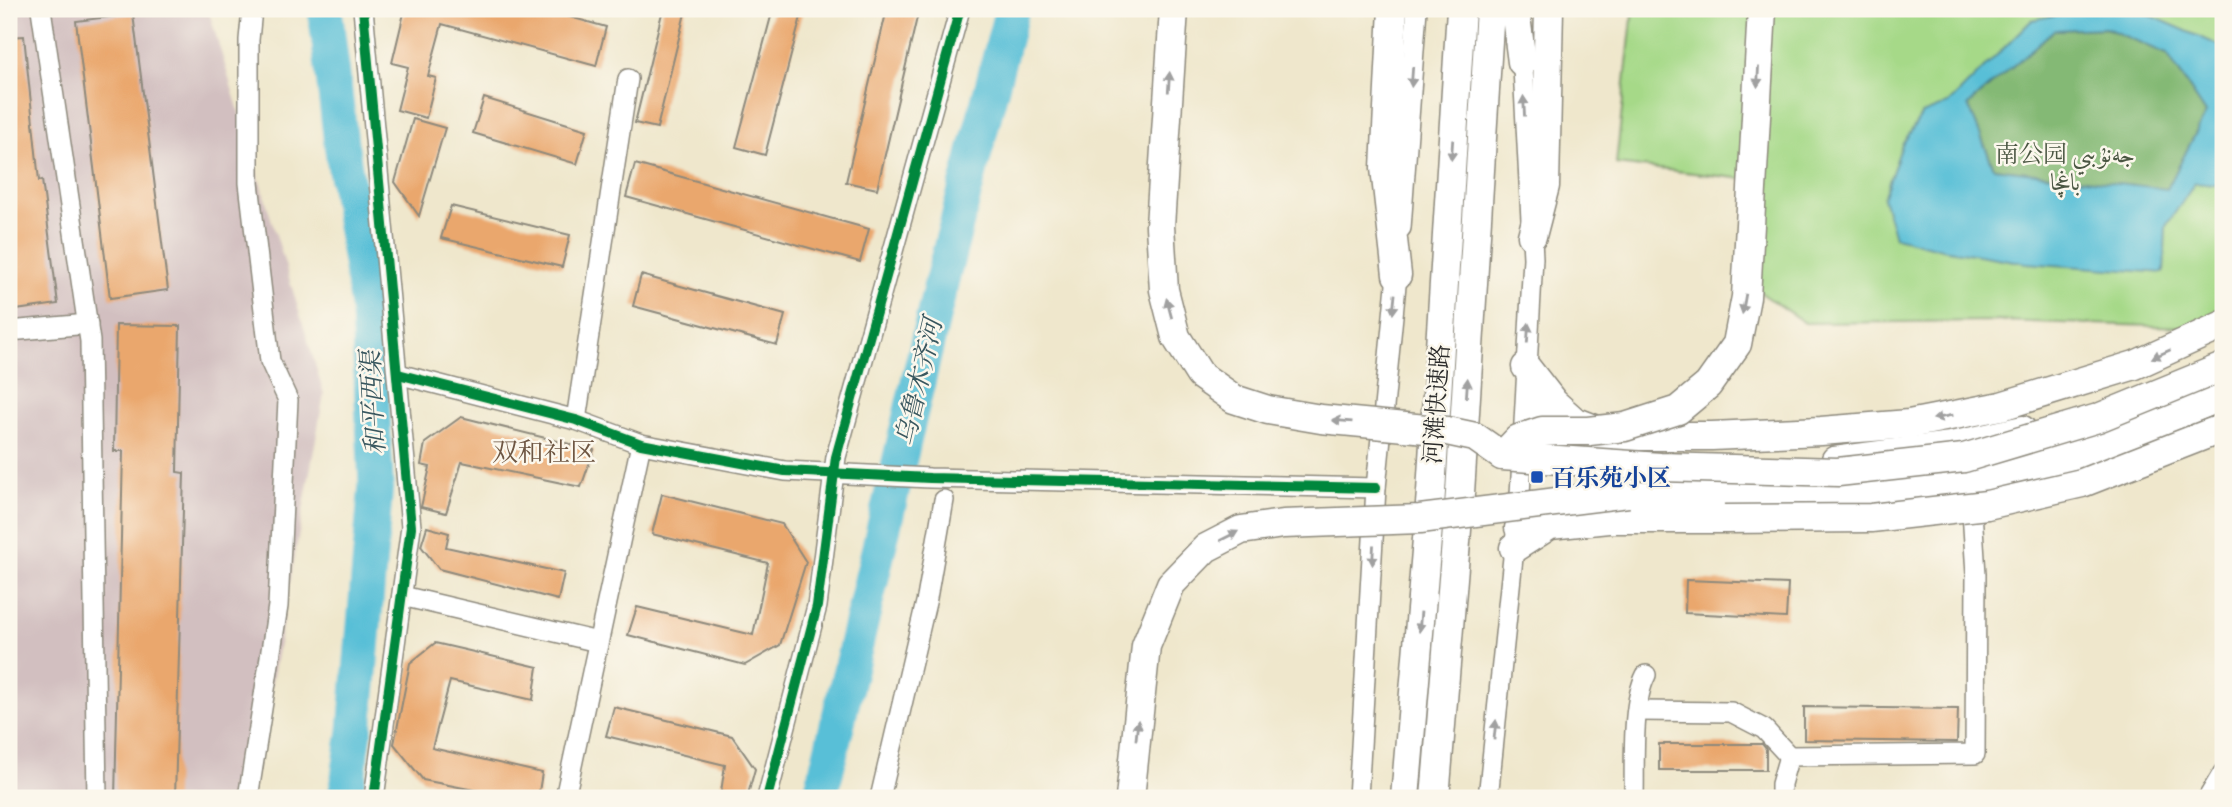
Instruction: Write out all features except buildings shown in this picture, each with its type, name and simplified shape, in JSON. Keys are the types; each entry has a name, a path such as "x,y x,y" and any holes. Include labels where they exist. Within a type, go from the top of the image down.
{"highway":[{"path":"1174,9 1160,226 1164,289 1176,337 1200,375 1234,399 1268,410 1321,419 1447,430 1475,438 1502,456 1660,467 1838,472 1964,458 2098,418 2223,365"},
{"path":"1393,9 1385,168 1397,275"},
{"name":"河滩快速路","path":"1405,798 1431,492 1461,9"},
{"name":"河滩快速路","path":"1435,798 1460,494 1490,9"},
{"path":"1515,9 1521,62"},
{"path":"1532,236 1545,187 1549,9"},
{"path":"1502,456 1518,439 1542,432 1625,427 1678,410 1708,385 1737,344 1746,297 1762,9"},
{"path":"1526,367 1554,403 1574,421 1613,436 1821,432 1909,424 2001,406 2135,365 2223,326"},
{"path":"1130,798 1146,646 1171,584 1206,548 1241,530 1283,524 1420,519 1628,493 1786,498 1919,491 2008,473 2092,450 2223,396"},
{"path":"1515,538 1550,525 1608,519 1871,518 1987,505 2082,483 2223,428"}],"main road":[{"path":"1526,367 1541,414 1566,438 1588,449 1624,459 1819,461 1951,444 2077,416 2223,365"},
{"path":"1515,538 1548,512 1612,503 1755,509 1830,507 1940,497 2022,483 2145,441 2223,404"}],"street":[{"path":"41,9 88,324 97,798"},
{"path":"248,798 278,606 288,400 270,361 249,183 249,40 253,9"},
{"path":"363,9 411,527 374,798"},
{"path":"767,798 817,606 840,444 960,9"},
{"path":"1358,798 1377,488 1397,275 1417,9"},
{"path":"1488,798 1515,538 1534,258 1521,62 1525,9"},
{"path":"576,420 628,79"},
{"path":"9,331 88,324"},
{"path":"398,374 576,420 640,444 785,471 930,478 1377,488"},
{"path":"565,798 640,444"},
{"path":"1638,711 1731,712 1764,729 1789,755 1975,754 1976,587 1971,491"},
{"path":"880,798 927,598 944,500"},
{"path":"402,596 598,642"},
{"path":"1634,798 1640,688 1646,675"},
{"path":"1781,798 1781,784 1789,755"},
{"path":"2208,798 2223,773"}],"shaded area":[{"path":"9,9 208,9 324,394 251,798 9,798"}],"green space":[{"name":"南公园 جەنۇبىي باغچا","path":"1633,9 2223,9 2223,311 2184,327 1999,321 1805,323 1751,286 1753,180 1616,164"},
{"path":"2106,28 2167,54 2206,113 2167,190 1994,168 1968,105 2054,30"}],"water":[{"path":"2085,9 2138,10 2223,47 2223,186 2195,183 2166,226 2164,273 2026,263 1942,249 1895,237 1883,198 1902,145 1922,114 1948,104 2032,20","holes":["2106,28 2167,54 2206,113 2167,189 1994,168 1968,105 2054,30"]}],"waterway":[{"name":"和平西渠","path":"325,9 341,143 368,312 376,484 355,731 345,798"},
{"name":"乌鲁木齐河","path":"820,798 941,284 1012,9"}],"cycle path":[{"path":"363,9 411,527 374,798"},
{"path":"767,798 817,606 836,457 960,9"},
{"path":"398,374 576,420 641,444 785,471 930,478 1376,488"}],"place":[{"name":"百乐苑小区","path":"1537,477"}],"district":[{"name":"双和社区","path":"544,451"}]}
